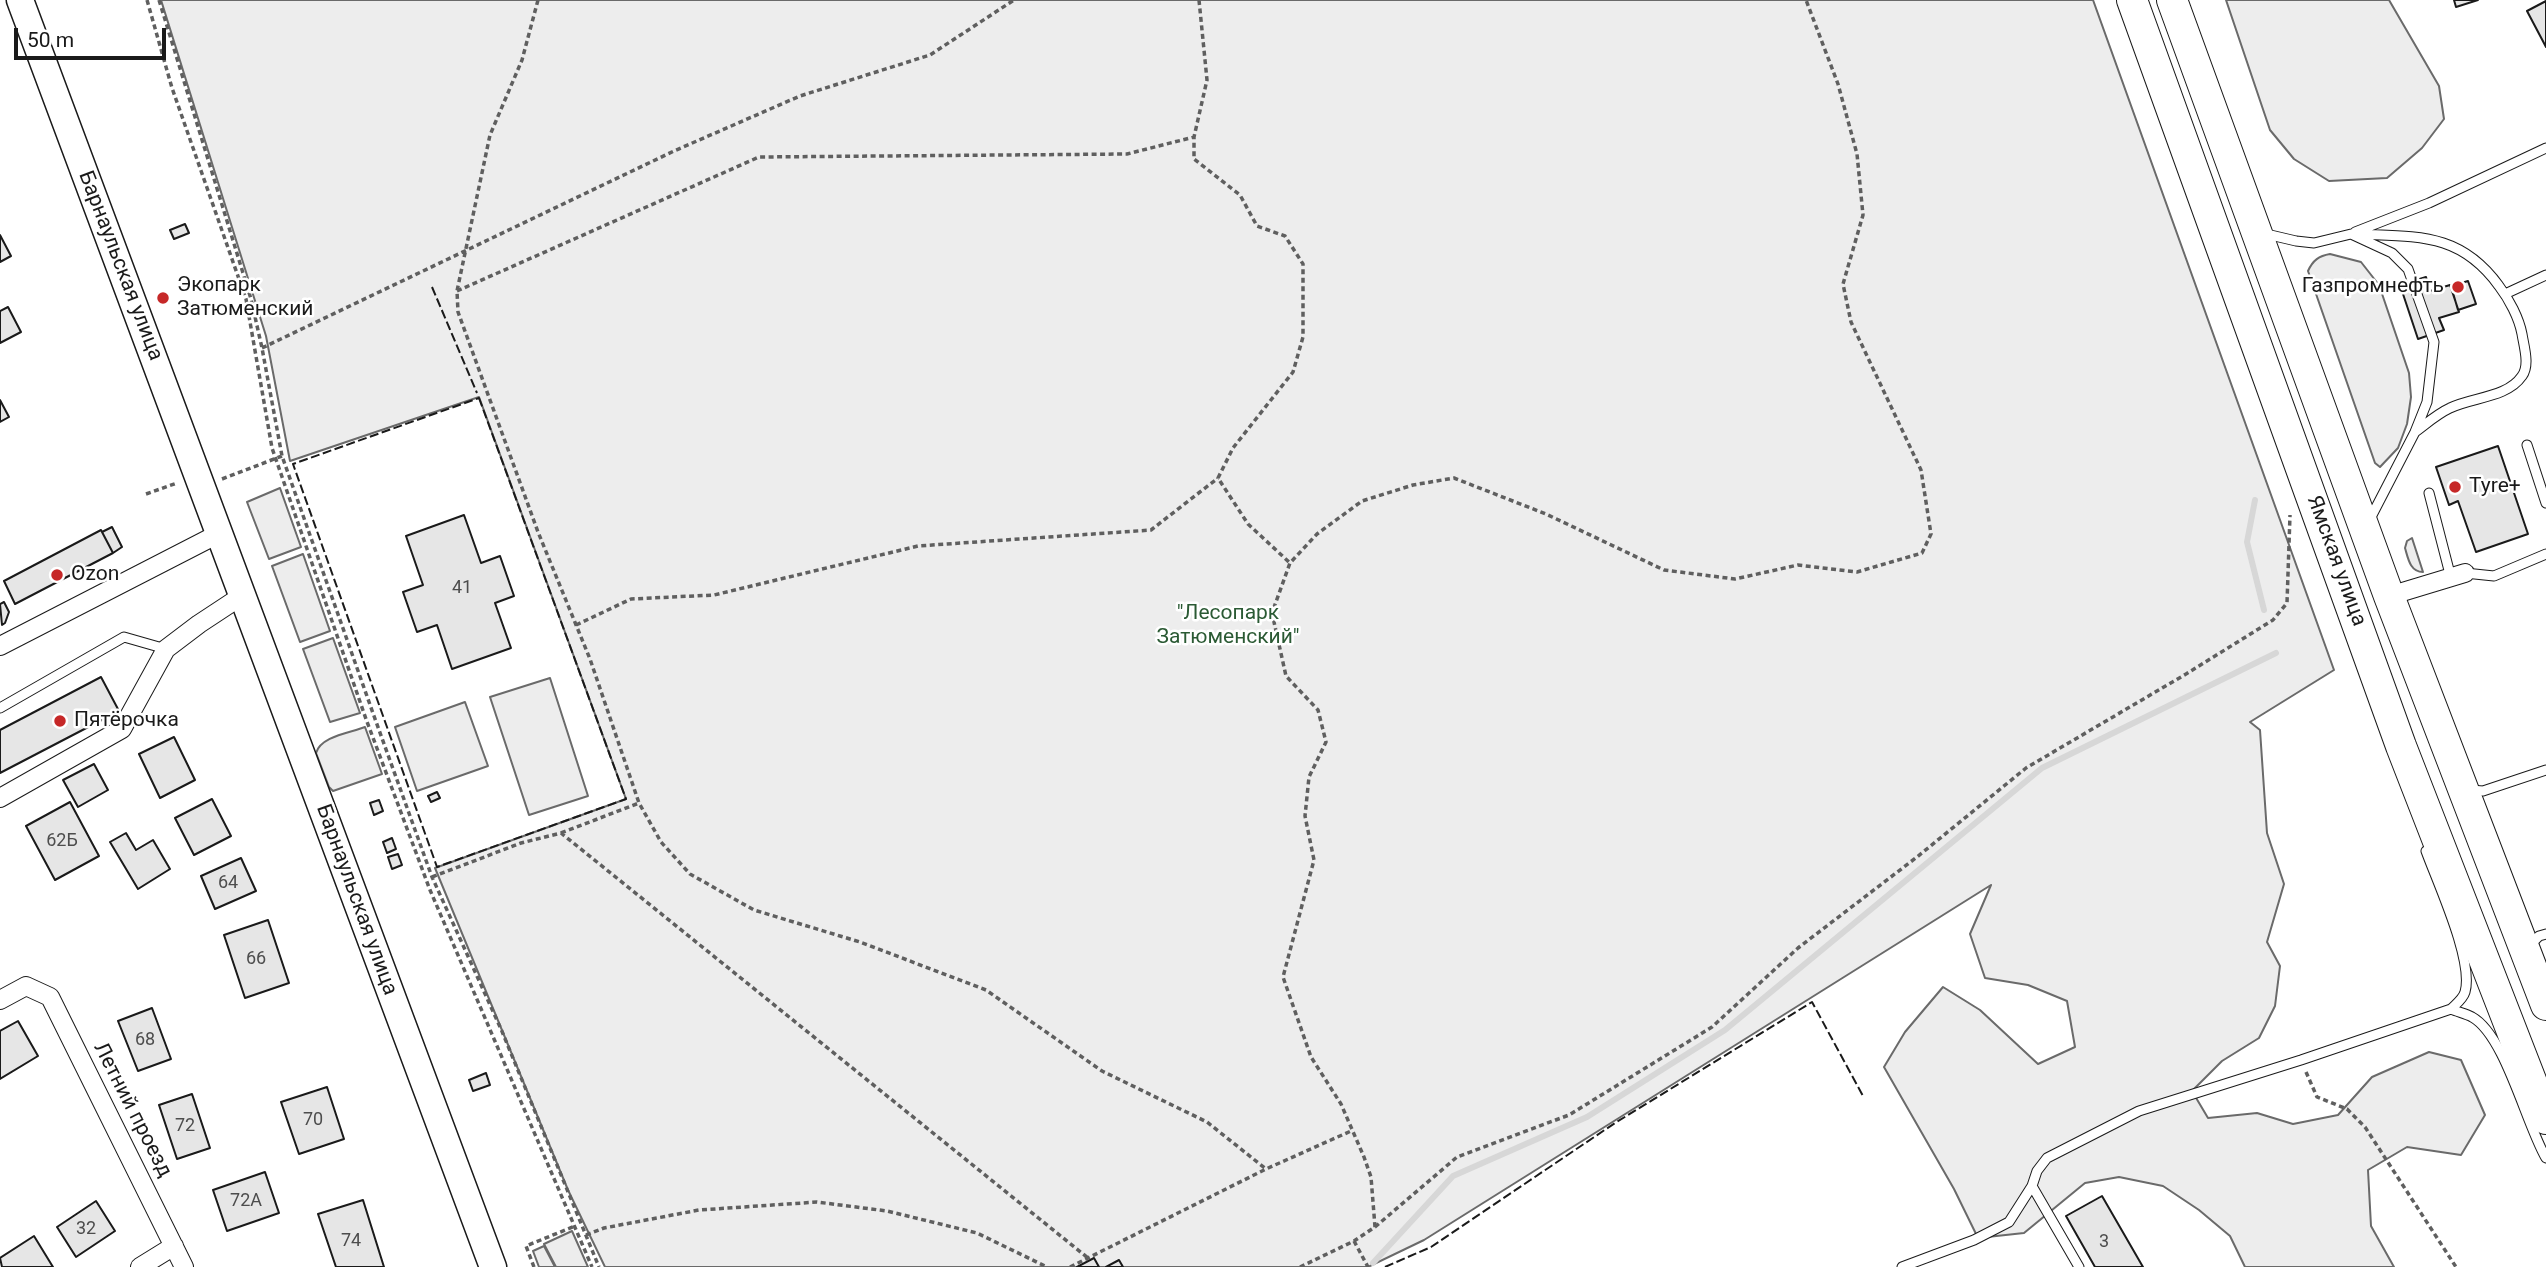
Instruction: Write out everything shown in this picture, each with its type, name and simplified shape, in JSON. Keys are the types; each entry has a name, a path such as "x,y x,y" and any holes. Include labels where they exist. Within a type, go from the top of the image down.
{"main road":[{"name":"Ямская улица","path":"2132,0 2401,746 2546,1119"},
{"name":"Ямская улица","path":"2172,0 2389,596 2463,790 2536,941 2546,1005"}],"street":[{"name":"Барнаульская улица","path":"20,0 493,1267"},
{"path":"0,646 220,533"},
{"path":"2389,596 2458,575"},
{"path":"0,798 122,730 166,649 243,595"},
{"name":"Летний проезд","path":"0,1000 26,986 50,997 184,1267"},
{"path":"140,1267 174,1246"}],"lane":[{"path":"2256,231 2314,243 2351,234 2429,203 2546,148"},
{"path":"2351,234 2424,238 2455,245 2486,267 2505,294 2520,326 2526,359 2524,374 2512,386 2494,394 2472,398 2448,409 2414,432"},
{"path":"2351,234 2392,253 2408,269 2434,342 2427,402 2365,530"},
{"path":"2505,294 2546,275"},
{"path":"2527,445 2546,503"},
{"path":"2429,494 2458,575 2494,576 2546,554"},
{"path":"0,708 124,637 166,649"},
{"path":"2401,746 2408,792"},
{"path":"2463,790 2483,791 2546,770"},
{"path":"1902,1267 1974,1240 2009,1222 2047,1158 2139,1111 2451,1009 2464,996 2467,979 2465,958 2423,842"},
{"path":"2451,1009 2474,1018 2491,1038 2506,1065 2546,1158"},
{"path":"2032,1186 2079,1267"}],"path":[{"path":"147,0 172,88 246,299 272,448 362,706 430,890 592,1267"},
{"path":"159,0 251,299 282,456 432,877 500,1029 599,1267"},
{"path":"538,0 522,60 490,135 457,291 458,312 538,532 590,659 639,803 661,842 690,874 754,910 860,942 986,990 1102,1071 1206,1122 1266,1169"},
{"path":"262,348 674,151 800,96 930,55 1014,0"},
{"path":"576,625 631,599 714,595 918,546 1151,530 1218,478 1233,448 1293,372 1303,337 1303,264 1285,236 1257,226 1240,195 1194,159 1194,137 1207,80 1199,0"},
{"path":"1374,1227 1371,1177 1341,1104 1311,1057 1283,977 1314,860 1306,816 1309,777 1326,743 1318,710 1286,676 1272,613 1290,563 1317,534 1362,500 1413,485 1454,478 1546,514 1664,570 1735,579 1798,565 1857,572 1922,553 1931,534 1920,470 1851,322 1843,285 1863,215 1857,154 1838,84 1806,0"},
{"path":"457,291 759,157 1127,154 1194,137"},
{"path":"1218,478 1248,524 1290,563"},
{"path":"1300,1267 1354,1241 1374,1227 1457,1157 1569,1115 1712,1027 1798,948 1917,857 2026,768 2273,620 2287,603 2290,512"},
{"path":"432,877 639,803"},
{"path":"561,832 1088,1258"},
{"path":"2301,1060 2317,1097 2347,1109 2365,1127 2456,1267"},
{"path":"1070,1267 1266,1169 1351,1131"},
{"path":"586,1235 604,1228 699,1210 817,1202 887,1211 977,1233 1047,1267"},
{"path":"534,1267 526,1246 581,1223"},
{"path":"1354,1241 1368,1267"}],"green space":[{"name":"\"Лесопарк Затюменский\"","path":"161,0 2093,0 2334,670 2250,722 2260,730 2267,833 2284,884 2267,942 2280,966 2275,1006 2259,1038 2222,1061 2192,1091 2208,1118 2257,1113 2293,1124 2338,1115 2372,1077 2429,1052 2461,1060 2485,1115 2461,1155 2407,1147 2368,1170 2371,1226 2394,1267 2245,1267 2230,1236 2199,1210 2163,1186 2119,1177 2085,1183 2024,1233 1978,1238 1954,1189 1884,1067 1905,1032 1943,987 1980,1010 2038,1064 2075,1047 2067,1001 2028,985 1985,978 1970,934 1991,885 1424,1240 1368,1267 605,1267 568,1190 435,868 626,799 479,397 290,461 266,336"},
{"path":"2226,0 2389,0 2439,86 2444,119 2422,148 2387,178 2329,181 2294,159 2270,130"},
{"path":"2330,254 2361,262 2379,285 2409,373 2411,397 2407,424 2398,448 2380,467 2375,463 2308,271 2317,259"},
{"path":"280,488 301,547 269,559 247,502"},
{"path":"2412,538 2423,572 2412,567 2407,556 2405,548 2407,541"},
{"path":"303,554 330,631 300,642 272,566"},
{"path":"333,638 360,713 330,722 303,649"},
{"path":"550,678 588,796 529,815 490,697"},
{"path":"465,702 488,766 417,791 395,727"},
{"path":"365,727 382,774 333,791 316,753 319,747 330,739"},
{"path":"572,1231 588,1267 556,1267 544,1244"},
{"path":"544,1246 555,1267 539,1267 533,1251"}],"building":[{"path":"2454,0 2478,0 2456,7"},
{"path":"2546,1 2546,47 2527,11"},
{"path":"185,224 189,233 174,239 170,230"},
{"path":"0,235 11,256 0,262"},
{"path":"2426,277 2430,291 2450,285 2459,312 2439,318 2444,330 2418,339 2400,285"},
{"path":"2468,281 2476,304 2458,310 2451,286"},
{"path":"8,307 21,332 0,343 0,311"},
{"path":"0,400 9,417 0,422"},
{"path":"2498,446 2528,534 2476,552 2458,501 2449,505 2436,467"},
{"path":"464,515 481,563 500,556 514,596 495,603 511,648 452,669 437,625 417,632 403,592 423,585 406,536"},
{"path":"112,527 122,547 113,553 102,532"},
{"path":"101,530 113,553 15,604 4,581"},
{"path":"4,602 9,612 2,625 0,604"},
{"name":"Пятёрочка","path":"101,677 119,711 0,773 0,730"},
{"path":"174,737 195,780 160,798 139,754"},
{"path":"94,764 108,790 78,807 63,780"},
{"path":"437,792 440,798 431,802 428,796"},
{"path":"212,799 231,836 194,855 175,818"},
{"path":"379,800 383,811 374,815 370,803"},
{"path":"70,802 99,856 55,880 26,826"},
{"path":"126,833 136,850 153,840 170,869 138,889 110,842"},
{"path":"392,838 396,849 387,853 383,842"},
{"path":"398,854 402,865 392,869 388,857"},
{"path":"241,858 256,891 215,909 201,876"},
{"path":"268,920 289,983 245,998 224,935"},
{"path":"152,1008 171,1059 138,1071 118,1021"},
{"path":"18,1021 38,1056 0,1079 0,1031"},
{"path":"486,1073 490,1085 473,1091 469,1080"},
{"path":"327,1087 344,1139 299,1154 281,1102"},
{"path":"192,1094 210,1148 177,1159 159,1105"},
{"path":"265,1172 279,1213 227,1231 213,1190"},
{"path":"2102,1196 2143,1267 2095,1267 2066,1216"},
{"path":"363,1200 384,1267 336,1267 318,1214"},
{"path":"96,1201 115,1231 76,1257 57,1227"},
{"path":"34,1236 53,1267 2,1267 0,1258"},
{"path":"1094,1258 1099,1267 1077,1267"},
{"path":"1119,1260 1123,1267 1106,1267"}],"waterway":[{"path":"2255,500 2247,542 2264,610"},
{"path":"1373,1263 1453,1176 1587,1117 1725,1030 2042,768 2276,653"}],"fence":[{"path":"432,287 477,393"},
{"path":"479,398 626,799 437,867 293,464 479,398"},
{"path":"1385,1267 1431,1247 1615,1123 1812,1002 1863,1096"}],"place":[{"name":"Газпромнефть","path":"2458,287"},
{"name":"Экопарк Затюменский","path":"163,298"},
{"name":"Tyre+","path":"2455,487"},
{"name":"Ozon","path":"57,575"},
{"name":"Пятёрочка","path":"60,721"}]}
